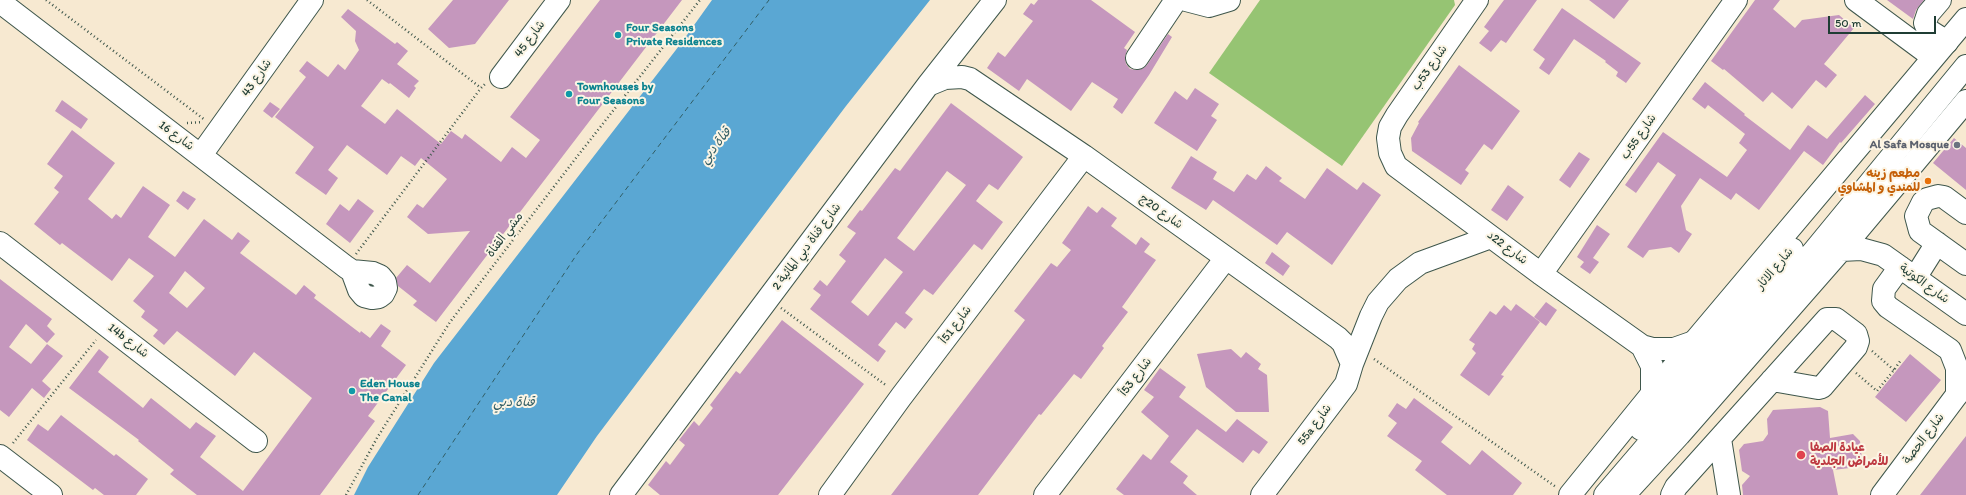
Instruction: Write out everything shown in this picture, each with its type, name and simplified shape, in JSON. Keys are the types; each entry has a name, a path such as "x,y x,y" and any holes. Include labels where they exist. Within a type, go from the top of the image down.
{"street":[{"name":"شارع 43","path":"201,156 312,0"},
{"name":"شارع 45","path":"501,77 559,0"},
{"name":"شارع قناة دبي المائية 2","path":"621,495 769,299 928,84 995,0"},
{"path":"1137,58 1176,0"},
{"path":"1186,0 1219,3"},
{"name":"شارع 53ب","path":"1388,138 1390,126 1397,115 1477,0"},
{"name":"شارع 55ب","path":"1541,274 1736,0"},
{"path":"1856,0 1947,47"},
{"path":"1871,0 1947,47"},
{"path":"1940,0 1928,14 1925,23 1928,30 1947,47"},
{"name":"شارع 16","path":"0,2 349,269"},
{"path":"1571,494 1694,342 1947,47 1966,19"},
{"path":"963,40 962,60 970,79"},
{"name":"شارع الاثار","path":"1571,494 1671,395 1947,47"},
{"name":"شارع الاثار","path":"1605,495 1814,251 1966,66"},
{"name":"شارع 20ج","path":"928,84 949,77 970,79 1084,156 1338,338 1352,355"},
{"path":"1624,495 1680,435 1841,250 1898,184 1966,101"},
{"name":"شارع 22د","path":"1388,138 1390,153 1396,166 1541,274 1642,346 1653,349 1674,349 1694,342"},
{"name":"شارع 51أ","path":"830,495 901,397 1084,156"},
{"path":"1898,184 1922,202"},
{"path":"1966,214 1944,197 1933,197 1922,202 1916,216 1917,226 1920,231 1966,264"},
{"path":"1875,210 1872,225 1873,233 1883,255"},
{"name":"55a شارع","path":"1262,495 1346,384 1352,355 1378,302 1398,279 1427,260 1491,237"},
{"name":"14b شارع","path":"0,243 256,441"},
{"path":"1937,243 1908,272 1884,289 1883,301 1888,307 1950,350 1957,368 1961,389"},
{"name":"شارع الكوتية","path":"1841,250 1861,249 1883,255 1966,314"},
{"name":"شارع 53أ","path":"1045,495 1226,258"},
{"path":"1672,495 1676,487 1766,387 1827,319 1836,319 1853,331 1857,337 1858,344 1844,363 1825,385 1818,388 1766,387 1739,366"},
{"name":"شارع 22د","path":"1642,346 1652,366 1654,379 1652,393"},
{"name":"شارع الحصة","path":"1882,495 1961,389"},
{"path":"1720,438 1729,495"},
{"path":"1,457 51,495"}],"path":[{"path":"46,0 207,121"},
{"path":"367,0 481,88"},
{"name":"مشي القناة","path":"346,495 377,438 450,322 700,0"},
{"path":"349,269 481,88 490,81 501,77"},
{"path":"769,299 901,397"},
{"path":"1,457 107,325"},
{"path":"1858,344 1874,353 1894,370"},
{"path":"1352,355 1369,356 1381,363 1571,494"},
{"path":"1844,363 1877,391 1901,360"}],"green space":[{"path":"1260,0 1454,0 1455,5 1342,166 1209,73"}],"water":[{"name":"قناة دبي","path":"712,0 930,0 846,106 597,436 557,495 354,495 368,467 434,363 682,42"}],"building":[{"path":"453,0 509,0 475,44 449,48 428,29"},
{"path":"600,0 682,0 436,322 413,305 417,301 398,286 396,278 407,265 430,283 470,231 428,234 407,217 417,204 423,208 447,179 421,158 415,166 401,156 387,175 347,145 328,170 338,178 326,195 295,173 314,147 275,117 306,77 299,71 307,61 328,77 338,64 345,70 359,50 355,41 356,31 341,17 348,9 395,44 397,42 408,51 397,64 419,81 414,86 416,88 409,98 390,83 389,84 382,79 361,106 385,124 397,109 441,144 451,131 462,139 465,134 501,162 512,147 526,158 540,140 510,117"},
{"path":"1038,0 1091,0 1135,32 1124,48 1127,50 1125,57 1126,64 1130,69 1142,69 1147,65 1168,34 1172,37 1149,75 1122,114 1113,107 1118,99 1092,82 1071,111 1027,79 1019,91 987,68 998,52 1005,57 1033,21 1023,14 1031,3 1034,5"},
{"path":"1504,0 1537,0 1506,43 1501,40 1491,52 1479,43 1489,31 1484,27"},
{"path":"1589,0 1629,0 1614,19"},
{"path":"1755,0 1780,0 1773,9 1795,28 1802,20 1839,15 1854,28 1824,64 1837,75 1826,88 1816,80 1792,109 1772,92 1763,102 1724,69 1723,70 1711,61"},
{"path":"1887,0 1924,0 1916,10 1913,19"},
{"path":"1562,8 1641,63 1626,83 1616,76 1618,72 1605,62 1606,61 1574,39 1549,75 1539,68 1545,59 1533,50"},
{"path":"1459,65 1520,111 1492,150 1484,144 1465,170 1469,173 1461,185 1412,151 1411,138 1419,123 1418,122"},
{"path":"1705,82 1745,114 1744,115 1790,150 1808,125 1827,139 1865,95 1875,104 1841,143 1840,142 1823,165 1804,151 1759,210 1736,193 1731,200 1700,178 1681,206 1686,230 1692,234 1679,253 1671,247 1649,250 1643,258 1627,247 1676,175 1658,162 1636,193 1625,185 1663,132 1727,177 1747,150 1739,143 1745,134 1708,105 1705,109 1692,99"},
{"path":"1195,88 1219,104 1211,116 1217,120 1197,151 1154,123 1175,91 1187,100"},
{"path":"62,100 88,119 81,129 55,111"},
{"path":"270,102 280,109 272,118 263,111"},
{"path":"951,103 1023,157 998,190 989,184 976,201 1003,222 982,250 974,244 933,295 924,289 905,313 913,319 905,329 896,322 878,345 886,351 878,362 810,309 821,295 813,289 820,280 827,286 846,261 839,255 856,233 847,227 860,210 862,211 895,168 900,171","holes":["947,171 966,185 914,251 897,238","885,258 903,272 868,316 851,302"]},
{"path":"72,130 115,163 88,199 112,219 116,214 121,218 143,186 170,205 148,237 175,257 204,219 232,240 238,232 250,241 240,253 296,295 304,285 316,295 314,298 360,333 361,331 370,338 381,324 391,331 381,346 406,365 368,416 375,421 320,495 197,495 170,474 174,470 138,441 139,440 69,388 99,349 109,357 98,372 143,408 151,398 190,429 196,422 216,436 200,457 243,491 312,398 254,352 235,376 177,331 164,345 153,336 158,330 141,317 145,311 133,301 154,276 129,258 112,281 62,243 60,245 34,224 59,192 54,188 63,176 47,164","holes":["185,271 205,288 187,308 169,293"]},
{"name":"Al Safa Mosque","path":"1954,138 1966,148 1966,190 1933,163"},
{"path":"1579,152 1590,159 1570,188 1559,180"},
{"path":"1191,156 1217,172 1213,179 1234,192 1247,174 1256,180 1266,166 1282,178 1279,181 1305,199 1327,168 1357,190 1363,182 1381,195 1332,265 1287,232 1277,245 1213,200 1206,210 1171,188"},
{"path":"1508,185 1524,197 1507,221 1491,210"},
{"path":"183,191 196,199 188,210 176,201"},
{"path":"358,199 374,211 350,243 326,224 340,204 349,211"},
{"path":"1088,206 1097,213 1102,207 1117,218 1111,226 1136,245 1141,237 1150,244 1144,252 1156,260 1122,307 1128,312 1102,346 1104,348 1081,379 1074,374 1041,415 1039,414 978,495 891,495 1025,320 1014,311 1051,263 1057,267 1071,250 1062,243"},
{"path":"1597,225 1610,234 1593,258 1599,262 1590,274 1580,267 1584,262 1577,257"},
{"path":"1272,252 1290,266 1283,276 1265,263"},
{"path":"0,279 52,319 47,326 55,334 47,343 26,324 9,347 31,364 47,344 63,356 42,381 51,389 44,398 32,388 9,417 0,410"},
{"path":"1546,302 1557,310 1546,326 1534,317"},
{"path":"1516,304 1540,322 1501,375 1504,376 1489,396 1460,375 1476,353 1472,349 1475,344 1469,340 1490,311 1496,315 1504,305 1511,311"},
{"path":"782,320 864,384 778,495 660,495 648,485 666,461 670,465 685,445 679,440 694,421 699,426 713,408 710,405 736,371 740,374"},
{"path":"1231,349 1241,358 1246,352 1261,364 1258,369 1267,375 1269,412 1236,412 1206,387 1197,354"},
{"path":"1910,354 1941,380 1906,422 1875,397"},
{"path":"1160,368 1186,387 1179,397 1226,432 1237,419 1268,442 1259,454 1253,450 1243,463 1197,429 1170,462 1188,476 1183,483 1197,495 1124,495 1116,489 1143,454 1151,460 1169,436 1141,412 1154,397 1144,390"},
{"path":"1414,398 1453,427 1441,442 1470,465 1482,450 1522,483 1513,495 1447,495 1415,470 1422,461 1387,436 1397,423 1388,416 1397,403 1406,409"},
{"name":"عيادة الصفا للأمراض الجلدية","path":"1820,407 1828,411 1830,438 1853,434 1860,441 1862,460 1858,467 1833,470 1838,495 1743,495 1742,485 1750,476 1742,471 1739,450 1744,444 1763,441 1768,434 1767,419 1773,410"},
{"path":"61,415 114,456 116,454 148,479 136,495 104,495 95,488 93,490 27,440 38,424 48,431"},
{"path":"1966,436 1966,495 1920,495"}],"ferry route":[{"path":"418,495 577,254 769,0"}],"place":[{"name":"Four Seasons Private Residences","path":"618,35"},
{"name":"Townhouses by Four Seasons","path":"569,94"},
{"name":"Al Safa Mosque","path":"1957,145"},
{"name":"مطعم زينه للمندي و المشاوي","path":"1928,181"},
{"name":"Eden House The Canal","path":"352,391"},
{"name":"عيادة الصفا للأمراض الجلدية","path":"1801,455"}]}
